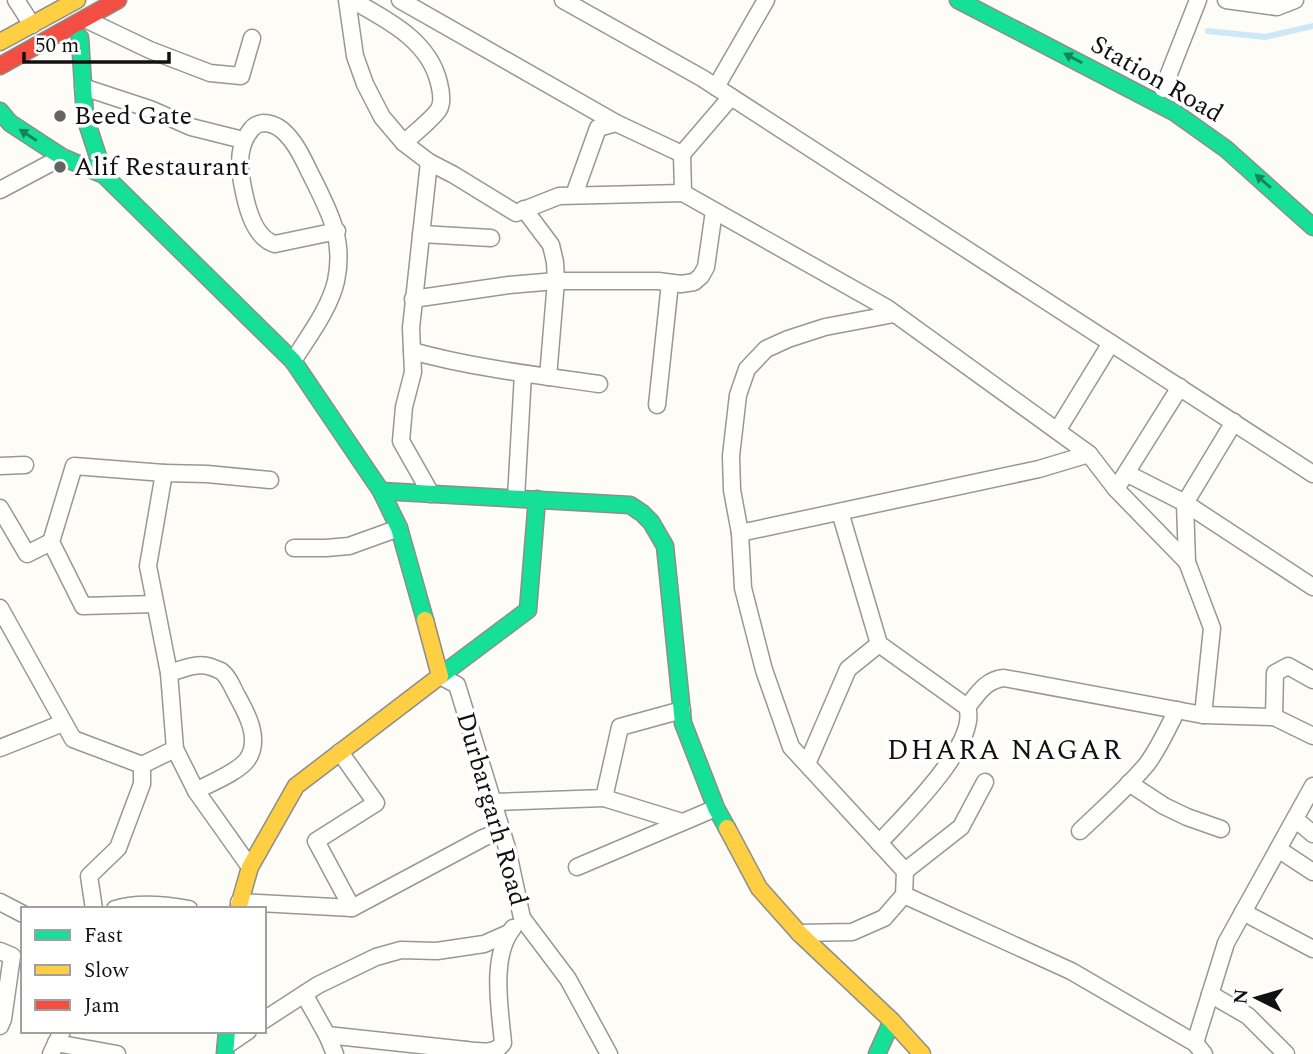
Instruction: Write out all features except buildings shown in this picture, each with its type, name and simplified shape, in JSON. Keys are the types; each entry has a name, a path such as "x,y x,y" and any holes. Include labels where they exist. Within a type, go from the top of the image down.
{"main road":[{"path":"0,42 77,0"},
{"path":"0,66 118,0"},
{"name":"Station Road","path":"958,0 1174,112 1226,149 1313,227"},
{"name":"Station Road","path":"990,0 1181,99 1235,137 1303,197"},
{"path":"80,38 85,117 104,175"},
{"path":"0,111 10,123 62,157 104,175 293,361 381,491 399,528 440,676"},
{"path":"381,491 630,505 645,513 665,546 683,723 716,808 759,888 799,933 892,1021 922,1054"},
{"path":"238,905 250,867 296,786 528,610 537,499"},
{"path":"877,1054 892,1021"}],"street":[{"path":"16,0 32,25"},
{"path":"349,0 397,25 419,45 436,72 440,87 440,108 404,143"},
{"path":"349,0 355,56 365,84 382,117 404,143 429,162 516,213 559,196 682,193 894,314 1058,431 1088,454 1116,489 1187,562"},
{"path":"400,0 616,123 682,154"},
{"path":"563,0 716,87 1313,474"},
{"path":"716,87 766,0"},
{"path":"1163,89 1198,0"},
{"path":"1226,0 1277,7 1296,0"},
{"path":"85,19 150,50 210,73 241,76 252,38"},
{"path":"83,86 150,108 191,127 243,140"},
{"path":"682,193 682,154 731,97"},
{"path":"293,361 323,313 336,283 340,254 337,231 296,144 281,128 261,123 253,126 243,140 241,179 247,204 260,236 275,244 337,231"},
{"path":"573,195 598,128 616,123"},
{"path":"0,190 62,157"},
{"path":"429,162 413,299 413,372 404,407 401,441 432,494"},
{"path":"524,209 551,244 555,262 556,281 548,377"},
{"path":"413,299 556,281 694,282 701,276 708,258 714,211"},
{"path":"421,234 491,238"},
{"path":"657,405 670,283"},
{"path":"799,933 852,932 884,918 904,895 905,871 792,747 764,670 743,588 740,533 732,490 731,456 738,396 747,369 766,349 825,327 894,314"},
{"path":"1058,431 1111,342"},
{"path":"412,351 523,374 599,384"},
{"path":"516,498 523,374"},
{"path":"1116,489 1180,387"},
{"path":"1203,715 1212,628 1187,562 1185,503 1234,422"},
{"path":"740,533 1039,468 1088,454"},
{"path":"0,466 25,465"},
{"path":"155,604 83,606 51,542 74,466 270,480"},
{"path":"164,473 148,566 169,673 175,749 196,791 250,867"},
{"path":"1126,473 1185,503 1313,587"},
{"path":"0,508 27,554 51,542"},
{"path":"840,512 878,644 967,707 970,717 959,747 933,785 879,843"},
{"path":"294,548 349,546 399,528"},
{"path":"0,608 5,628 73,739 142,765 175,749"},
{"path":"807,764 848,669 878,644"},
{"path":"169,673 198,664 221,671 230,682 250,720 253,738 247,760 196,791"},
{"path":"1274,717 1275,674 1288,666 1313,680"},
{"name":"Durbargarh Road","path":"440,676 457,685 502,830 522,918 568,979 609,1054"},
{"path":"967,707 984,685 996,678 1004,678 1203,715 1274,717 1313,736"},
{"path":"604,798 620,727 682,710"},
{"path":"1080,831 1148,763 1177,710"},
{"path":"0,748 63,723"},
{"path":"341,752 376,803 316,841 352,908"},
{"path":"94,907 89,876 118,848 142,785 142,765"},
{"path":"905,871 961,827 985,782"},
{"path":"1129,783 1164,807 1221,829"},
{"path":"904,895 1071,971 1199,1049 1210,994 1226,943 1313,786"},
{"path":"493,802 604,798 682,822"},
{"path":"577,867 716,808"},
{"path":"1295,820 1313,834"},
{"path":"238,905 352,908 502,830"},
{"path":"1278,849 1313,873"},
{"path":"0,902 21,913"},
{"path":"120,907 175,907"},
{"path":"1243,912 1313,949"},
{"path":"327,1035 464,1052 497,1052 503,1043 499,990 500,958 509,933 522,918"},
{"path":"266,1019 318,985 376,957 401,950 437,951 484,944 509,933"},
{"path":"0,951 12,956 0,1026"},
{"path":"304,994 335,1054"},
{"path":"1210,994 1248,1016 1286,1054"},
{"path":"226,1044 245,1033"},
{"path":"56,1043 117,1054"}],"waterway":[{"path":"1208,31 1265,37 1313,26"}],"traffic: fast":[{"path":"958,0 1174,112 1226,149 1313,227"},
{"path":"80,38 85,117 104,175"},
{"path":"0,111 10,123 62,157 104,175 293,361 381,491 399,528 425,620"},
{"path":"381,491 630,505 642,513 651,522 665,546 683,723 716,808 727,828"},
{"path":"440,676 528,610 537,499"},
{"path":"877,1054 892,1021"},
{"path":"225,1054 227,1033"}],"traffic: slow":[{"path":"0,42 77,0"},
{"path":"239,907 250,867 296,786 440,676 425,620"},
{"path":"727,828 759,888 799,933 892,1021 922,1054"}],"traffic: jam":[{"path":"0,66 118,0"}],"place":[{"name":"Beed Gate","path":"60,116"},
{"name":"Alif Restaurant","path":"60,167"}],"district":[{"name":"DHARA NAGAR","path":"1005,750"}]}
